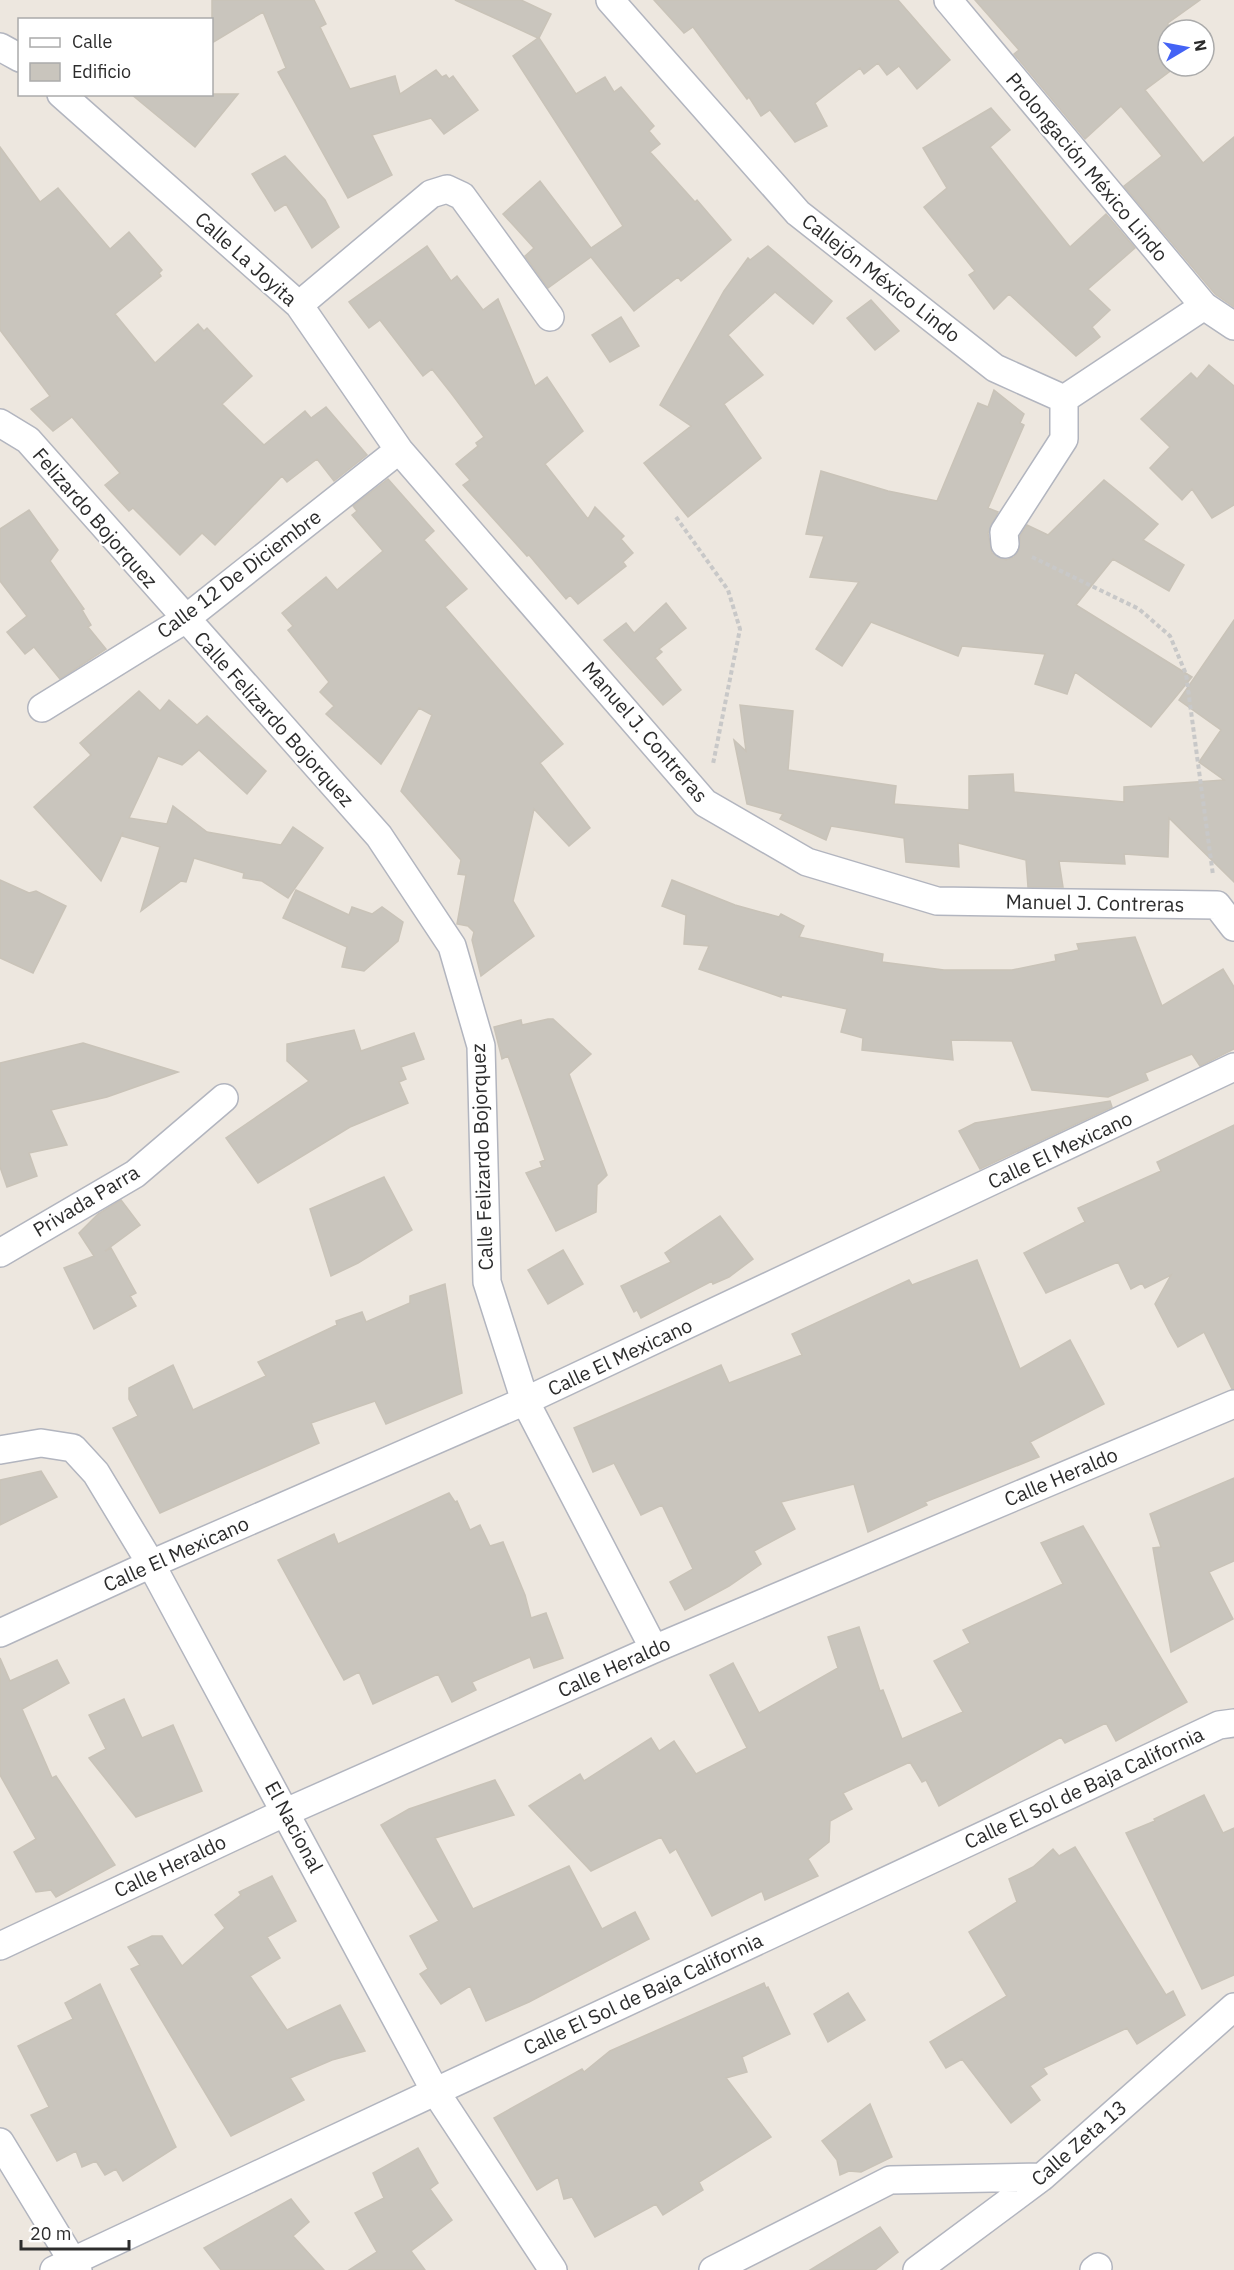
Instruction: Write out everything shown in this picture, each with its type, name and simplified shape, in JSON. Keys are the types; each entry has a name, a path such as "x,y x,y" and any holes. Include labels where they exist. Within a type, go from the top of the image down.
{"street":[{"name":"Callejón México Lindo","path":"610,0 798,213 995,368 1064,399"},
{"name":"Prolongación México Lindo","path":"948,0 1204,306 1234,326"},
{"path":"0,47 18,57"},
{"name":"Calle La Joyita","path":"63,96 299,305 399,450"},
{"path":"299,305 431,194 447,189 462,196 550,317"},
{"path":"1005,544 1004,532 1064,439 1064,399 1204,306"},
{"name":"Felizardo Bojorquez","path":"0,423 28,440 184,620"},
{"name":"Calle 12 De Diciembre","path":"42,708 184,620 399,450"},
{"name":"Manuel J. Contreras","path":"399,450 705,803 807,862 937,901 1217,905"},
{"name":"Calle Felizardo Bojorquez","path":"184,620 379,836 452,946 481,1047 487,1282 525,1401 654,1649"},
{"path":"1217,905 1234,927"},
{"name":"Calle El Mexicano","path":"0,1632 525,1401 1234,1067"},
{"name":"Privada Parra","path":"0,1253 135,1174 224,1098"},
{"name":"Calle Heraldo","path":"0,1946 286,1812 654,1649 1234,1404"},
{"name":"El Nacional","path":"0,1450 40,1443 73,1448 96,1473 151,1564 435,2091 553,2270"},
{"name":"Calle El Sol de Baja California","path":"68,2267 435,2091 1219,1725 1234,1723"},
{"name":"Calle Zeta 13","path":"917,2270 1042,2177 1234,2007"},
{"path":"0,2142 68,2267"},
{"path":"712,2270 890,2181 1042,2177"}],"path":[{"path":"676,517 728,590 740,629 705,803"},
{"path":"1005,544 1139,609 1170,636 1186,674 1217,905"}],"building":[{"path":"212,0 314,0 326,24 320,27 350,89 395,76 400,94 436,70 442,77 446,75 449,79 453,76 478,110 444,134 431,118 372,135 392,175 348,198 278,72 286,68 263,12 213,42"},
{"path":"455,0 521,0 551,14 539,38 576,94 605,77 614,92 621,87 654,126 649,131 660,144 650,152 695,202 697,200 731,240 681,281 678,277 634,311 591,257 548,288 525,256 534,248 503,214 540,181 591,248 623,226 513,56 538,38"},
{"path":"654,0 898,0 950,60 917,89 899,66 887,75 878,63 864,74 860,68 815,103 827,126 795,142 770,110 761,116 749,97 747,99 693,27 684,33"},
{"path":"975,0 1200,0 1175,18 1156,18 1156,78 1161,78 1145,90 1203,163 1234,137 1234,307 1215,294 1124,186 1162,156 1121,106 1085,139 1014,54 1019,50"},
{"path":"238,94 195,147 133,96"},
{"path":"991,108 1010,130 990,147 1070,247 1106,214 1135,248 1088,289 1110,310 1092,327 1100,337 1076,356 1009,294 994,309 969,275 975,271 924,207 947,188 923,148"},
{"path":"0,147 40,202 58,188 110,249 129,232 162,270 159,273 161,276 115,314 155,363 198,324 204,331 207,328 252,376 222,404 264,445 305,411 311,418 326,407 367,455 334,481 317,459 287,482 282,476 215,545 202,533 180,555 133,508 129,511 105,485 120,473 72,417 53,431 31,409 50,396 0,330"},
{"path":"285,156 325,200 339,227 312,248 286,204 275,211 252,174"},
{"path":"427,246 451,281 457,276 483,310 498,299 535,386 547,377 583,431 545,464 588,519 595,507 624,536 621,539 633,553 623,562 626,566 578,604 570,595 566,599 529,555 527,556 463,485 470,480 456,464 478,446 476,443 484,437 451,393 432,369 423,376 380,320 369,328 349,302"},
{"path":"768,246 832,301 813,324 775,292 728,335 763,375 724,404 761,458 688,517 644,463 691,426 660,405 724,291 748,258 750,260"},
{"path":"871,300 899,331 875,350 847,318"},
{"path":"621,317 639,346 610,362 592,335"},
{"path":"1209,365 1234,386 1234,505 1212,518 1192,489 1182,500 1150,468 1170,447 1141,419 1191,373 1197,379"},
{"path":"994,390 1024,414 1020,423 1024,425 988,508 998,512 988,533 992,553 1006,560 1014,557 1019,550 1020,536 1027,525 1048,535 1104,480 1158,524 1143,540 1184,565 1169,591 1113,559 1076,605 1192,677 1151,727 1075,672 1067,694 1035,684 1045,654 962,646 958,656 871,622 842,666 816,649 859,582 810,577 824,536 806,534 821,471 888,491 937,501 978,403 988,407"},
{"path":"388,479 434,531 424,540 467,589 445,607 563,744 540,763 590,828 569,846 534,809 513,901 534,936 481,976 472,940 474,932 468,926 457,924 466,875 458,874 461,860 401,791 432,715 419,708 381,764 326,714 334,706 320,692 329,682 288,630 293,626 282,613 326,577 337,590 383,551 352,515 357,511 353,506"},
{"path":"29,510 58,550 50,561 84,609 82,610 91,625 88,627 106,649 60,679 34,647 25,654 7,632 27,616 0,581 0,529"},
{"path":"666,603 686,628 659,649 662,652 655,658 681,690 663,705 604,640 626,623 634,633"},
{"path":"1234,620 1234,882 1169,818 1168,857 1124,854 1125,864 1059,861 1063,887 1028,887 1026,860 958,843 959,867 906,862 904,838 831,826 826,840 780,819 783,814 747,804 734,740 746,751 740,705 793,711 788,770 896,786 894,804 969,810 969,776 1013,774 1014,792 1124,802 1124,787 1224,780 1199,762 1221,730 1179,700"},
{"path":"139,691 160,711 169,700 197,725 207,716 266,771 247,794 199,750 182,765 158,756 129,818 167,824 173,806 207,832 281,845 293,827 323,848 288,898 262,881 243,878 244,873 194,858 186,882 181,881 141,911 160,847 122,836 123,832 101,881 34,807 91,755 80,743"},
{"path":"0,880 29,893 36,891 66,906 33,973 0,958"},
{"path":"672,880 735,905 779,917 781,914 804,926 799,937 883,954 882,962 944,970 1012,970 1056,961 1055,955 1079,950 1077,944 1135,937 1162,1006 1223,969 1234,987 1234,1049 1200,1066 1192,1054 1145,1073 1148,1080 1108,1097 1032,1090 1012,1041 951,1040 953,1060 862,1050 863,1038 841,1032 847,1009 782,995 781,997 699,969 709,946 684,944 686,915 662,906"},
{"path":"296,890 349,915 352,907 372,914 382,907 403,922 398,941 364,971 342,967 347,947 283,918"},
{"path":"553,1019 591,1054 569,1074 607,1175 597,1185 596,1212 556,1231 526,1173 542,1167 540,1162 545,1160 508,1056 502,1059 494,1027 521,1020 522,1025"},
{"path":"354,1030 361,1051 414,1033 424,1059 401,1067 406,1079 399,1082 408,1103 350,1127 258,1183 226,1138 309,1081 287,1061 287,1044"},
{"path":"83,1043 178,1072 107,1097 51,1110 67,1145 29,1153 37,1176 7,1187 0,1167 0,1063"},
{"path":"1110,1101 1112,1107 980,1169 959,1131 975,1123"},
{"path":"1234,1125 1234,1389 1232,1389 1204,1332 1178,1347 1170,1333 1155,1304 1171,1275 1145,1288 1142,1283 1131,1289 1118,1262 1046,1293 1024,1253 1085,1222 1078,1208 1161,1171 1157,1162"},
{"path":"384,1177 412,1230 358,1263 331,1276 310,1209"},
{"path":"121,1200 140,1225 105,1251 111,1248 136,1293 130,1296 136,1306 94,1329 64,1268 94,1256 79,1233 98,1214"},
{"path":"720,1216 753,1259 729,1277 713,1284 712,1281 641,1318 637,1310 634,1312 621,1286 671,1262 665,1253"},
{"path":"563,1250 583,1284 548,1304 528,1270"},
{"path":"977,1260 1020,1369 1070,1340 1104,1404 1030,1442 1039,1457 925,1502 927,1505 868,1532 854,1484 781,1502 795,1529 754,1551 761,1564 729,1586 685,1610 670,1582 693,1569 662,1505 641,1515 614,1463 593,1472 574,1428 721,1365 729,1383 802,1355 792,1334 909,1280 912,1285"},
{"path":"445,1284 462,1393 386,1424 375,1401 311,1423 319,1443 160,1513 113,1428 138,1416 129,1399 129,1388 173,1365 193,1410 266,1376 258,1362 337,1325 336,1321 362,1312 366,1322 410,1303 410,1296"},
{"path":"41,1471 57,1497 0,1525 0,1480"},
{"path":"1234,1478 1234,1561 1209,1572 1233,1619 1171,1652 1153,1548 1161,1547 1150,1514"},
{"path":"449,1493 455,1502 457,1501 470,1530 480,1525 490,1546 503,1542 525,1595 531,1618 546,1613 563,1658 534,1668 530,1657 472,1682 476,1690 452,1702 438,1674 373,1704 359,1672 344,1680 278,1560 334,1534 338,1544"},
{"path":"1083,1526 1187,1702 1116,1741 1106,1723 1065,1743 1061,1737 939,1806 926,1780 922,1782 910,1762 843,1793 852,1809 830,1821 829,1842 808,1859 818,1876 765,1900 762,1891 712,1916 676,1849 670,1853 661,1837 591,1871 529,1806 580,1774 584,1781 651,1738 659,1751 674,1741 696,1774 747,1748 710,1675 733,1663 759,1713 838,1668 828,1637 859,1627 880,1691 883,1690 902,1739 963,1712 934,1661 970,1643 963,1630 1063,1584 1041,1543"},
{"path":"0,1658 10,1681 57,1660 69,1683 22,1709 52,1778 56,1776 115,1865 56,1897 51,1890 36,1892 14,1852 36,1839 0,1775"},
{"path":"124,1699 142,1738 173,1725 202,1791 136,1817 89,1758 106,1749 89,1715"},
{"path":"495,1780 514,1815 435,1838 473,1909 569,1866 602,1929 635,1912 649,1939 529,2002 486,2021 470,1986 441,2004 420,1974 428,1969 410,1936 439,1921 381,1825 409,1809"},
{"path":"1204,1795 1223,1833 1234,1828 1234,1975 1202,1989 1126,1833 1155,1821 1154,1819"},
{"path":"1075,1847 1166,1995 1173,1991 1185,2015 1137,2044 1127,2028 1043,2068 1047,2074 1030,2086 1040,2100 1011,2123 962,2059 946,2068 930,2042 1007,1996 969,1932 1017,1902 1009,1879 1033,1867 1053,1849 1059,1856"},
{"path":"272,1876 296,1921 267,1937 280,1958 250,1976 287,2030 340,2005 365,2051 332,2060 290,2078 304,2100 231,2136 131,1969 140,1965 128,1947 152,1936 162,1936 182,1966 225,1928 215,1915 241,1895 239,1892"},
{"path":"764,1983 790,2034 742,2057 747,2072 726,2078 771,2137 699,2182 703,2190 663,2215 656,2204 595,2237 572,2197 564,2199 558,2177 537,2190 494,2118 582,2069 584,2072 610,2051"},
{"path":"100,1984 176,2147 123,2181 116,2169 105,2175 96,2161 82,2167 76,2151 57,2161 31,2115 49,2107 18,2046 73,2019 65,2003"},
{"path":"848,1993 865,2020 828,2042 814,2014"},
{"path":"870,2104 892,2157 861,2172 849,2171 840,2175 837,2160 822,2141"},
{"path":"418,2148 438,2183 430,2189 452,2220 411,2251 425,2270 349,2270 377,2252 355,2213 384,2198 373,2173"},
{"path":"291,2199 309,2222 293,2236 324,2270 221,2270 204,2248"},
{"path":"880,2227 898,2252 875,2270 810,2270"}]}
